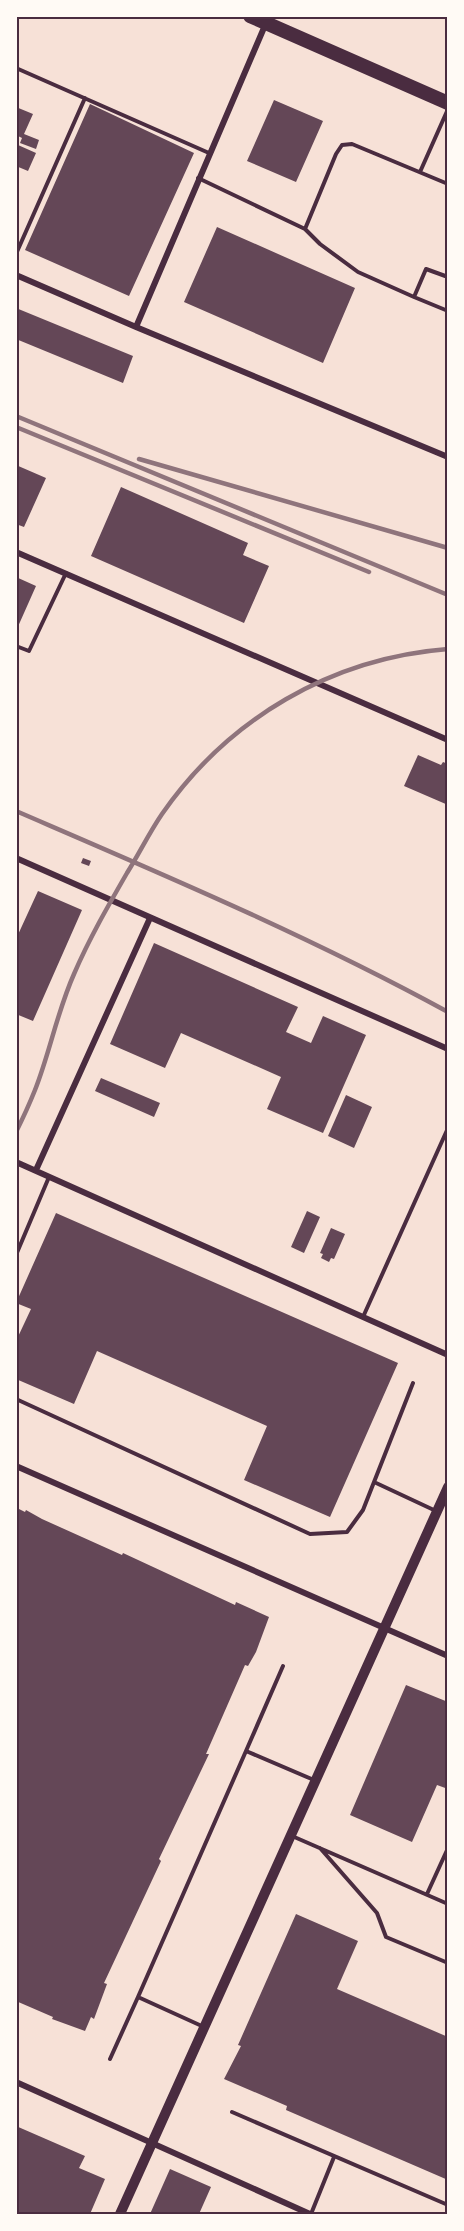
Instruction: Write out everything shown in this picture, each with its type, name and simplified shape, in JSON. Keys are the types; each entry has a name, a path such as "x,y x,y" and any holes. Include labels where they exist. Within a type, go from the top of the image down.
{"main road":[{"path":"250,16 267,20 447,103"}],"street":[{"path":"136,327 267,20"},
{"path":"16,275 447,457"},
{"path":"16,552 447,740"},
{"path":"16,858 447,1049"},
{"path":"36,1170 150,918"},
{"path":"16,1162 447,1355"},
{"path":"16,1466 447,1656"},
{"path":"120,2214 447,1487"},
{"path":"16,2082 310,2214"}],"lane":[{"path":"16,68 209,153"},
{"path":"16,254 85,98"},
{"path":"420,172 447,109"},
{"path":"304,229 342,145 352,144 447,184"},
{"path":"198,178 304,229 358,272 447,312"},
{"path":"414,297 426,269 447,277"},
{"path":"16,646 29,651 66,573"},
{"path":"363,1317 447,1128"},
{"path":"16,1255 50,1177"},
{"path":"16,1399 310,1534 347,1532 363,1510 413,1383"},
{"path":"374,1482 437,1511"},
{"path":"110,2059 283,1666"},
{"path":"246,1750 316,1780"},
{"path":"291,1836 447,1904"},
{"path":"320,1848 377,1913 386,1937 447,1963"},
{"path":"427,1894 447,1848"},
{"path":"138,1997 204,2028"},
{"path":"231,2112 447,2205"},
{"path":"310,2214 334,2157"}],"building":[{"path":"274,100 323,121 296,182 247,161"},
{"path":"90,104 194,153 129,296 25,250"},
{"path":"16,107 33,114 24,134 39,140 36,149 20,143 22,138 16,135"},
{"path":"18,145 36,153 28,171 16,166"},
{"path":"217,227 355,288 323,363 184,302"},
{"path":"16,308 133,356 123,383 16,339"},
{"path":"16,465 46,478 24,527 16,524"},
{"path":"121,487 248,543 243,555 269,566 244,623 91,556"},
{"path":"16,577 36,586 16,631"},
{"path":"418,755 441,765 443,762 448,764 448,805 404,786"},
{"path":"83,858 91,861 89,866 81,863"},
{"path":"38,891 82,910 33,1021 16,1014 16,939"},
{"path":"154,943 298,1007 286,1032 311,1043 323,1016 366,1035 323,1133 267,1109 281,1077 181,1033 165,1068 110,1044"},
{"path":"101,1078 160,1103 154,1117 95,1091"},
{"path":"346,1095 372,1107 354,1148 328,1136"},
{"path":"307,1211 320,1217 304,1253 291,1247"},
{"path":"56,1213 398,1363 330,1517 244,1480 267,1426 97,1351 74,1404 16,1379 16,1341 31,1309 16,1303"},
{"path":"331,1228 345,1234 334,1259 331,1258 329,1262 321,1258 323,1254 320,1253"},
{"path":"17,1508 25,1512 26,1510 122,1555 123,1553 235,1605 236,1602 269,1617 256,1652 248,1666 245,1665 206,1754 209,1754 104,1983 107,1984 94,2019 91,2017 85,2031 52,2019 53,2017 16,2001"},
{"path":"406,1685 448,1702 448,1789 437,1785 412,1842 350,1815"},
{"path":"296,1914 358,1941 337,1989 448,2037 448,2180 286,2110 287,2106 224,2079 241,2046 238,2045"},
{"path":"16,2126 85,2156 79,2168 105,2179 90,2214 16,2214"},
{"path":"170,2169 211,2187 199,2214 150,2214"}],"railway":[{"path":"16,416 448,595"},
{"path":"16,427 369,572"},
{"path":"139,459 448,548"},
{"path":"16,1132 35,1090 63,1003 86,948 162,814 188,780 218,749 251,722 286,699 323,680 363,665 405,655 448,649"},
{"path":"16,811 289,932 448,1012"}]}
